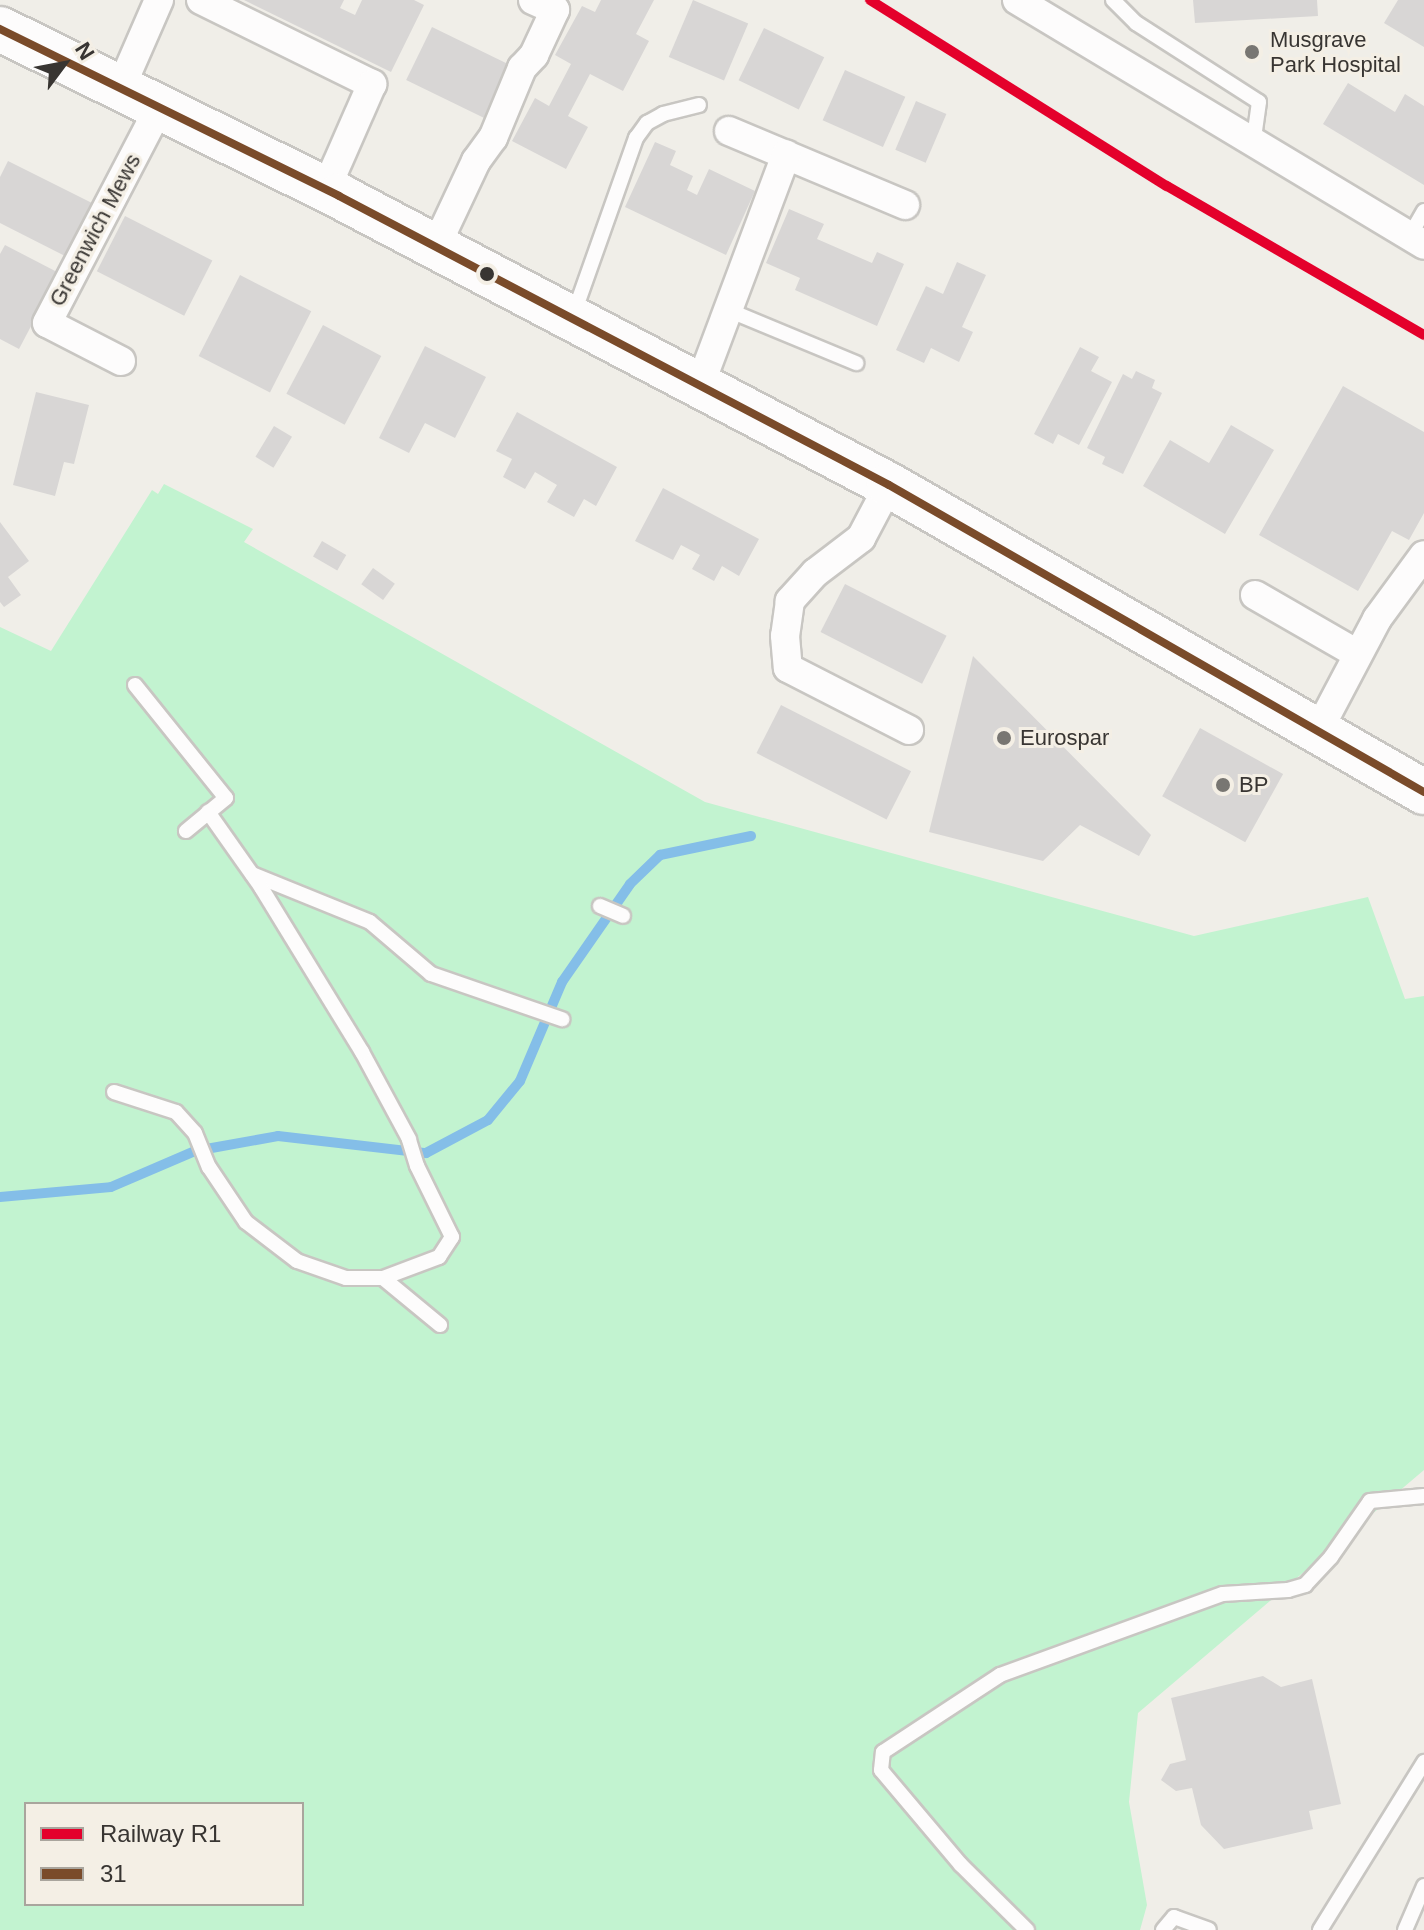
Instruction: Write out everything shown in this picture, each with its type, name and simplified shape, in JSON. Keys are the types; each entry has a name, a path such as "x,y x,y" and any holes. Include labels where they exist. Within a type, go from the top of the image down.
{"main road":[{"path":"0,29 326,189 889,485 1424,792"}],"street":[{"path":"121,87 159,0"},
{"path":"201,0 372,84 326,189"},
{"path":"436,246 476,161 493,138 522,68 534,55 555,10 533,0"},
{"path":"1017,0 1416,241"},
{"name":"Greenwich Mews","path":"121,361 47,323 160,106"},
{"path":"729,131 905,205"},
{"path":"700,385 786,155"},
{"path":"889,485 861,538 815,573 790,601 785,636 788,668 909,730"},
{"path":"1318,731 1356,653 1424,555"},
{"path":"1255,595 1356,653"}],"lane":[{"path":"1113,0 1136,23 1259,102 1253,145"},
{"path":"572,317 636,138 647,123 663,114 699,105"},
{"path":"1416,241 1424,211"},
{"path":"728,310 856,363"},
{"path":"135,685 226,798 186,831"},
{"path":"114,1092 176,1112 195,1133 209,1167 246,1222 297,1261 346,1278 383,1278 439,1257 452,1237 417,1166 409,1139 354,1039 251,873 208,812"},
{"path":"251,873 370,922 431,974 540,1008 562,1019"},
{"path":"600,906 623,916"},
{"path":"383,1278 440,1325"},
{"path":"1027,1930 961,1865 881,1770 883,1752 1000,1675 1223,1594 1288,1590 1305,1585 1331,1557 1370,1501 1424,1496"},
{"path":"1320,1930 1424,1762"},
{"path":"1405,1930 1424,1886"},
{"path":"1163,1930 1174,1917 1209,1930"}],"green space":[{"path":"164,484 253,529 244,542 705,802 1194,936 1368,897 1405,999 1424,996 1424,1470 1138,1713 1129,1802 1147,1905 1140,1930 0,1930 0,627 51,651 152,490 158,494"}],"building":[{"path":"244,0 344,0 340,8 355,15 362,0 414,0 424,5 391,72"},
{"path":"601,0 654,0 636,34 649,41 623,91 590,74 568,116 588,127 566,169 512,141 535,98 549,106 571,64 555,55 582,6 595,12"},
{"path":"693,0 748,23 724,81 669,57"},
{"path":"1193,0 1317,0 1318,16 1195,23"},
{"path":"1398,0 1424,0 1424,47 1384,23"},
{"path":"432,27 515,67 489,120 406,80"},
{"path":"764,28 824,57 799,110 739,80"},
{"path":"845,70 905,97 883,147 823,120"},
{"path":"1348,83 1395,112 1405,94 1424,106 1424,185 1323,124"},
{"path":"916,101 946,114 926,163 895,150"},
{"path":"655,142 676,151 670,165 693,176 687,190 697,195 709,169 755,191 726,255 625,207"},
{"path":"8,161 94,204 67,257 0,223 0,177"},
{"path":"789,209 824,224 817,239 872,263 877,252 904,264 877,326 795,290 800,278 766,263"},
{"path":"125,216 212,260 184,316 97,271"},
{"path":"5,245 59,273 19,349 0,339 0,254"},
{"path":"957,262 986,275 962,327 973,332 959,362 931,348 924,363 896,350 926,286 943,294"},
{"path":"240,275 311,311 270,392 199,356"},
{"path":"323,325 381,356 345,425 286,394"},
{"path":"425,346 486,377 455,438 425,423 409,453 379,438"},
{"path":"1080,347 1099,357 1091,371 1112,382 1079,445 1058,434 1053,444 1034,434"},
{"path":"1136,371 1155,380 1152,388 1162,393 1123,474 1102,464 1105,457 1087,448 1123,374 1132,379"},
{"path":"1343,386 1424,432 1424,513 1409,540 1392,531 1358,591 1259,535"},
{"path":"36,392 89,405 74,464 64,462 55,496 13,485"},
{"path":"517,412 617,467 596,506 584,499 574,517 547,502 557,485 535,472 525,489 503,477 512,459 496,451"},
{"path":"1231,425 1274,450 1225,534 1143,486 1170,440 1209,463"},
{"path":"274,426 292,437 273,468 255,457"},
{"path":"663,488 759,539 739,576 722,566 714,581 692,569 700,555 681,545 673,560 635,541"},
{"path":"0,522 29,561 8,577 21,595 4,607 0,602"},
{"path":"322,541 346,555 337,571 313,557"},
{"path":"373,568 395,584 383,600 361,584"},
{"path":"845,584 947,636 922,684 820,632"},
{"name":"Eurospar","path":"973,656 1151,835 1139,856 1080,825 1043,861 929,832"},
{"path":"781,705 911,771 887,819 756,753"},
{"name":"BP","path":"1200,728 1283,774 1245,842 1162,796"},
{"path":"1263,1676 1281,1687 1312,1679 1341,1804 1309,1811 1313,1829 1224,1849 1201,1825 1192,1788 1176,1791 1161,1780 1170,1764 1186,1760 1171,1698"}],"waterway":[{"path":"0,1197 111,1187 195,1151 278,1136 426,1153 488,1120 520,1081 562,982 630,884 660,855 751,836"}],"rail line":[{"name":"R1","path":"870,0 1167,186 1424,335"}],"transit line":[{"name":"31","path":"0,29 339,196 889,485 1424,792"}],"place":[{"name":"Musgrave Park Hospital","path":"1252,52"},
{"name":"Eurospar","path":"1004,738"},
{"name":"BP","path":"1223,785"}]}
